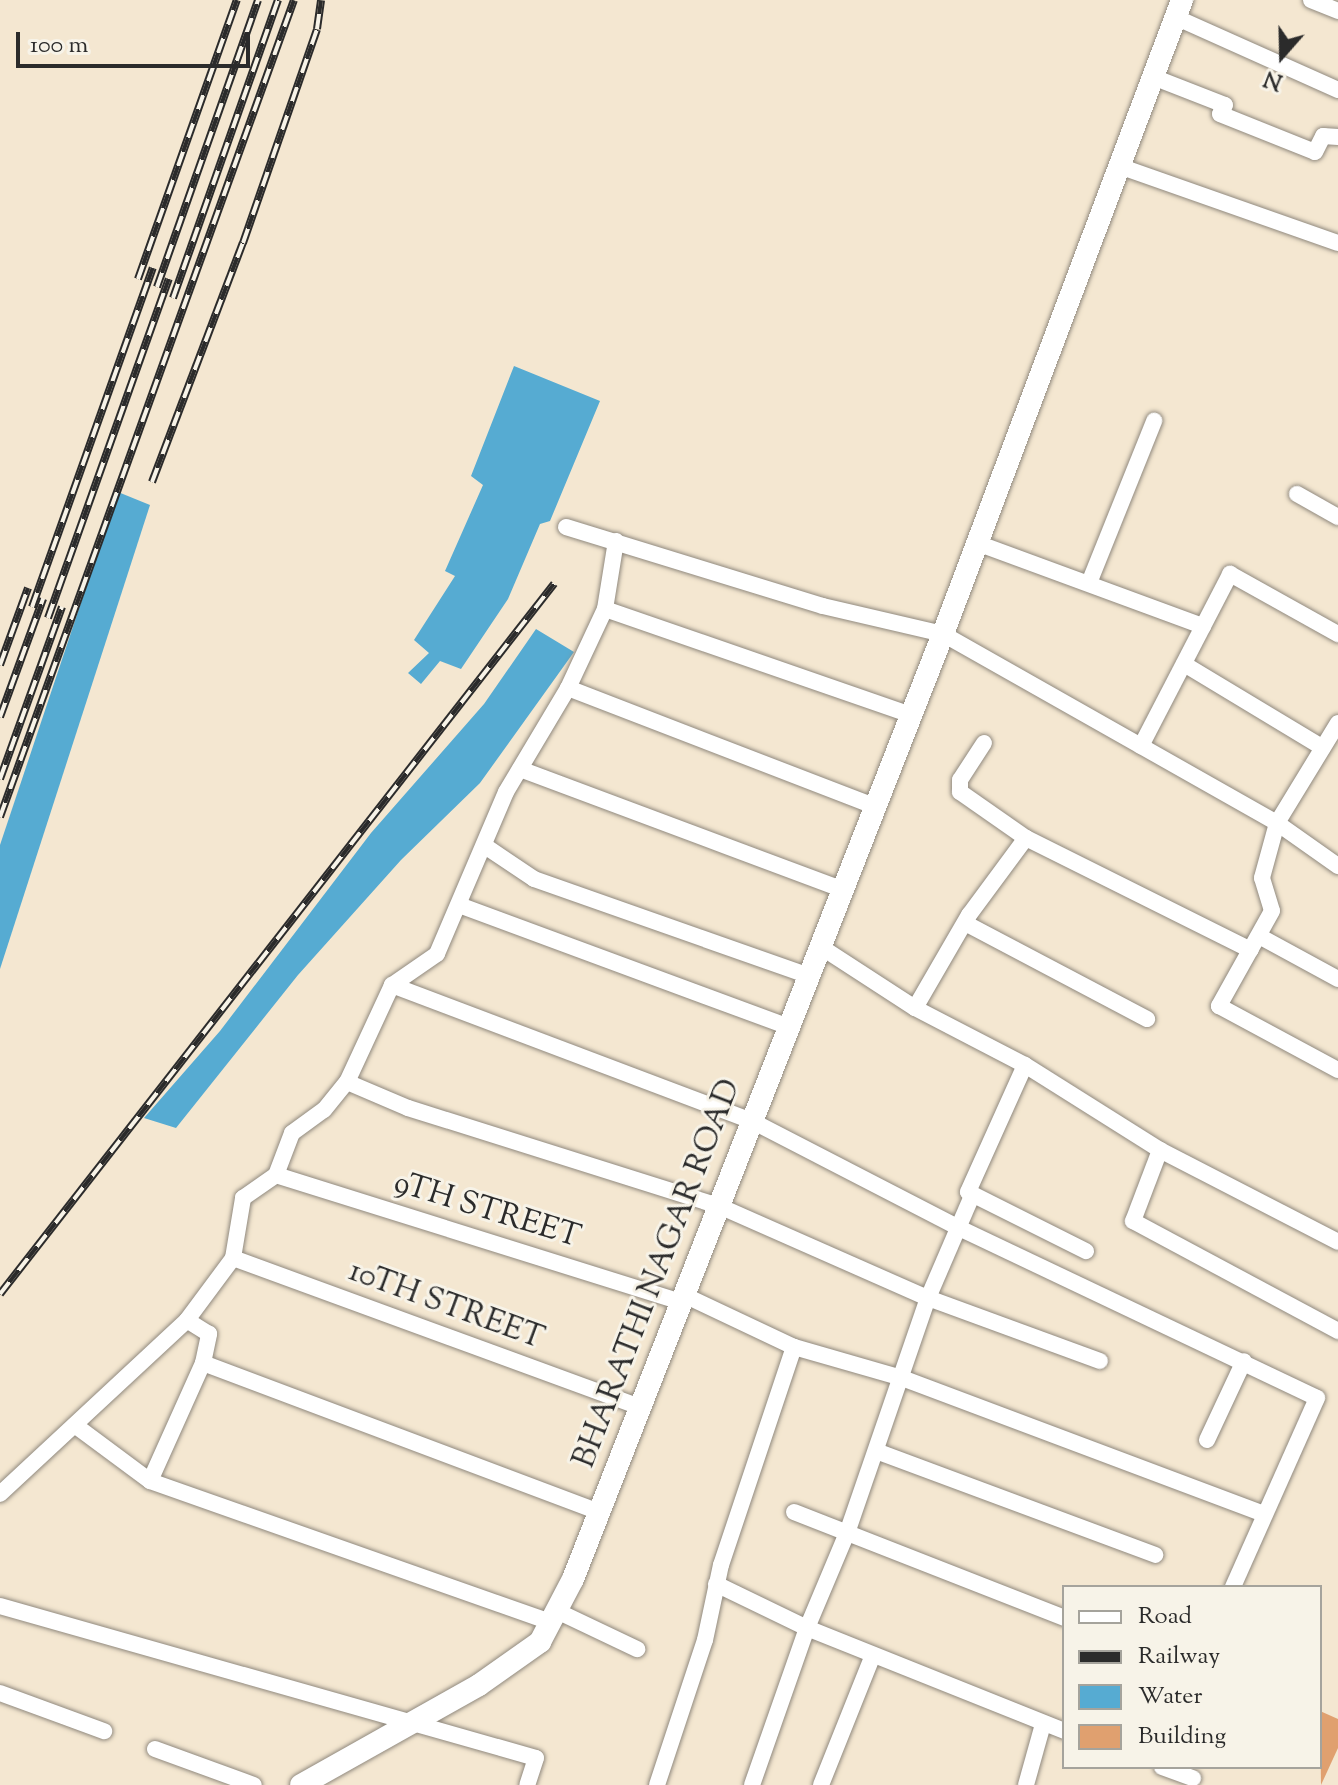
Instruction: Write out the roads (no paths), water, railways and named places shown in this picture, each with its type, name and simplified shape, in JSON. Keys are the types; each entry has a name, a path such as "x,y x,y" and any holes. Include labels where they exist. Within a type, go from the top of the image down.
{"main road":[{"name":"BHARATHI NAGAR ROAD","path":"301,1785 418,1720 540,1642 553,1616 600,1512 876,807 1178,8"}],"street":[{"path":"1311,0 1338,11"},
{"path":"1178,8 1338,90"},
{"path":"1153,77 1225,105 1220,114 1315,152 1323,136 1338,137"},
{"path":"1119,166 1338,243"},
{"path":"1089,583 1154,421"},
{"path":"1297,494 1338,517"},
{"path":"566,527 823,606 943,634 1277,823 1338,866"},
{"path":"0,1494 187,1320 233,1258 243,1198 276,1175 292,1133 324,1110 347,1082 392,985 437,954 520,769 568,688 605,609 616,541"},
{"path":"977,543 1203,626"},
{"path":"1141,746 1230,574 1338,634"},
{"path":"605,609 911,715"},
{"path":"1184,664 1323,748"},
{"path":"568,688 876,807"},
{"path":"1338,723 1277,823 1262,878 1272,911 1219,1006 1338,1070"},
{"path":"984,743 960,780 960,792 1026,838 1338,979"},
{"path":"520,769 843,890"},
{"path":"915,1008 965,923 1026,838"},
{"path":"485,846 534,879 809,976"},
{"path":"459,905 789,1027"},
{"path":"965,923 1147,1019"},
{"path":"821,947 915,1008 1025,1065 1160,1150 1338,1242"},
{"path":"392,985 752,1121 959,1228 1317,1398 1234,1585"},
{"path":"752,1785 807,1628 847,1533 928,1298 972,1196 969,1186 1025,1065"},
{"path":"347,1082 423,1113 719,1206 928,1298 1100,1361"},
{"path":"1160,1150 1133,1221 1338,1331"},
{"name":"9TH STREET","path":"276,1175 683,1299 794,1347 902,1378 1263,1514"},
{"path":"972,1196 1086,1251"},
{"name":"10TH STREET","path":"233,1258 641,1407"},
{"path":"150,1481 203,1363 209,1334 187,1320"},
{"path":"657,1785 705,1640 716,1584 794,1347"},
{"path":"1207,1440 1244,1361"},
{"path":"203,1363 600,1512"},
{"path":"76,1426 150,1481 553,1616 637,1649"},
{"path":"876,1451 1155,1555"},
{"path":"794,1512 1062,1617"},
{"path":"716,1584 807,1628 1062,1730"},
{"path":"1,1609 418,1720 536,1758 527,1785"},
{"path":"821,1785 873,1655"},
{"path":"0,1693 104,1731"},
{"path":"1026,1785 1043,1724"},
{"path":"155,1749 254,1785"},
{"path":"1168,1769 1193,1778"}],"water":[{"path":"514,366 600,401 550,521 540,524 508,599 461,669 440,661 421,684 408,673 429,653 414,640 455,576 445,571 483,485 471,476"},
{"path":"118,492 150,505 0,969 0,845"},
{"path":"536,629 574,652 480,783 401,860 298,975 176,1128 144,1118 220,1031 371,833 484,704"}],"railway":[{"path":"138,279 237,0"},
{"path":"157,287 258,0"},
{"path":"173,298 278,0"},
{"path":"0,817 294,0"},
{"path":"152,482 243,243 317,29 321,0"},
{"path":"32,607 153,268"},
{"path":"48,618 169,279"},
{"path":"0,1294 554,584"},
{"path":"0,665 28,588"},
{"path":"0,717 43,599"},
{"path":"0,779 62,607"}]}
